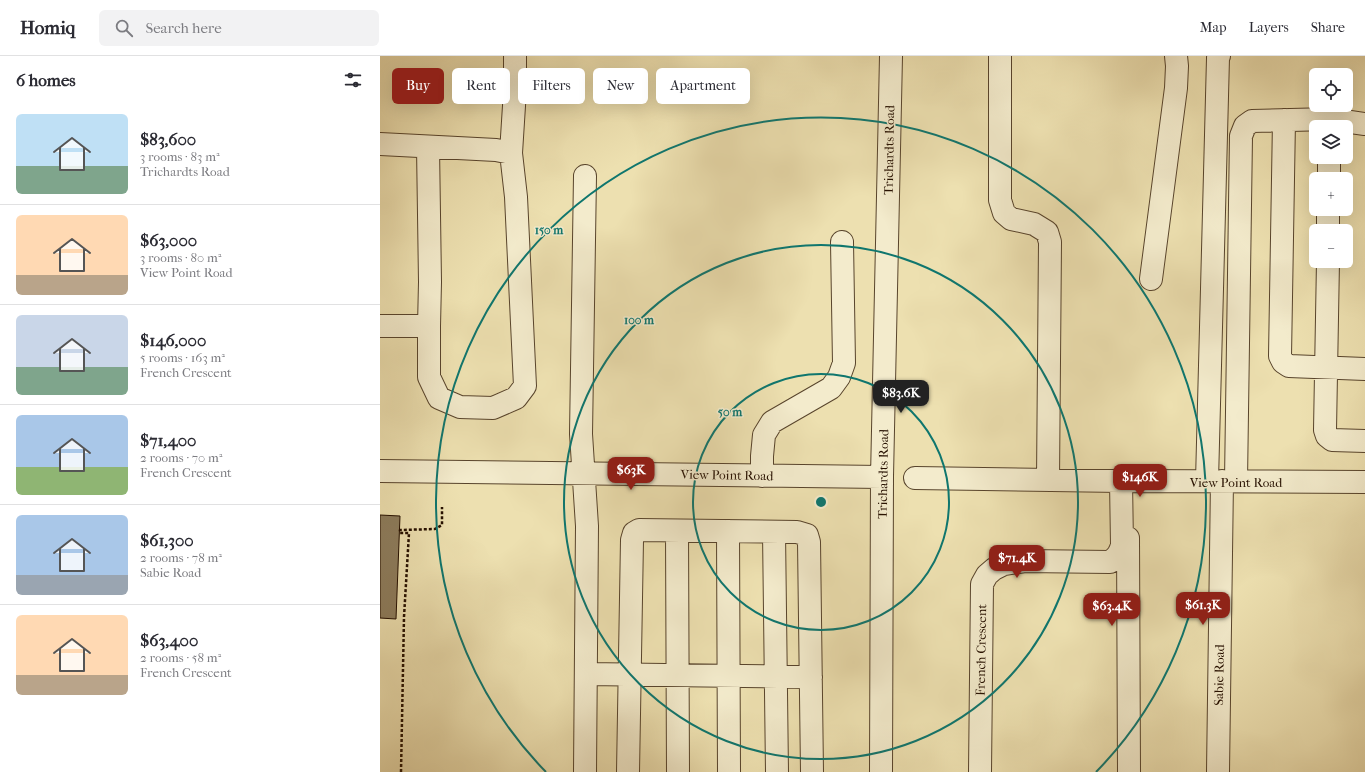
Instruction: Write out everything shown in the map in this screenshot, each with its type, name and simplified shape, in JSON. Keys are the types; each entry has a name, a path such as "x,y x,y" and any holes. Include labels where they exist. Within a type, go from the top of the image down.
{"street":[{"path":"428,147 430,282 429,377 439,398 460,407 493,408 516,398 524,386 516,197 511,153 515,90 515,56"},
{"name":"Trichardts Road","path":"881,772 882,477 891,56"},
{"path":"1000,56 1000,200 1004,213 1011,219 1034,224 1047,232 1050,242 1048,480"},
{"path":"1151,279 1176,88 1176,56"},
{"path":"1219,56 1222,481"},
{"path":"1222,481 1241,136 1245,126 1252,121 1284,120 1309,122"},
{"path":"1284,120 1280,356 1283,362 1289,366 1365,369"},
{"path":"1353,124 1365,124"},
{"path":"380,144 496,150 511,153"},
{"path":"585,176 582,434 587,526 585,772"},
{"path":"762,476 764,435 772,422 831,388 839,377 844,363 842,242"},
{"path":"1328,268 1326,368 1327,436 1332,440 1365,441"},
{"path":"380,326 429,326"},
{"name":"View Point Road","path":"380,471 882,477"},
{"name":"View Point Road","path":"915,478 1365,482"},
{"path":"1124,481 1129,772"},
{"name":"French Crescent","path":"980,772 982,584 987,575 994,569 1004,564 1024,561 1110,562 1116,558 1121,552 1122,545 1124,481"},
{"name":"Sabie Road","path":"1218,772 1222,481"},
{"path":"628,772 632,540 634,533 639,530 798,532 807,535 809,542 812,772"},
{"path":"677,531 678,772"},
{"path":"728,531 729,772"},
{"path":"774,532 777,772"},
{"path":"586,674 811,677"}],"path":[{"path":"401,772 404,617 409,533 400,533 400,530 435,529 442,525 442,507"}],"building":[{"path":"380,515 400,516 396,619 380,618"}]}
